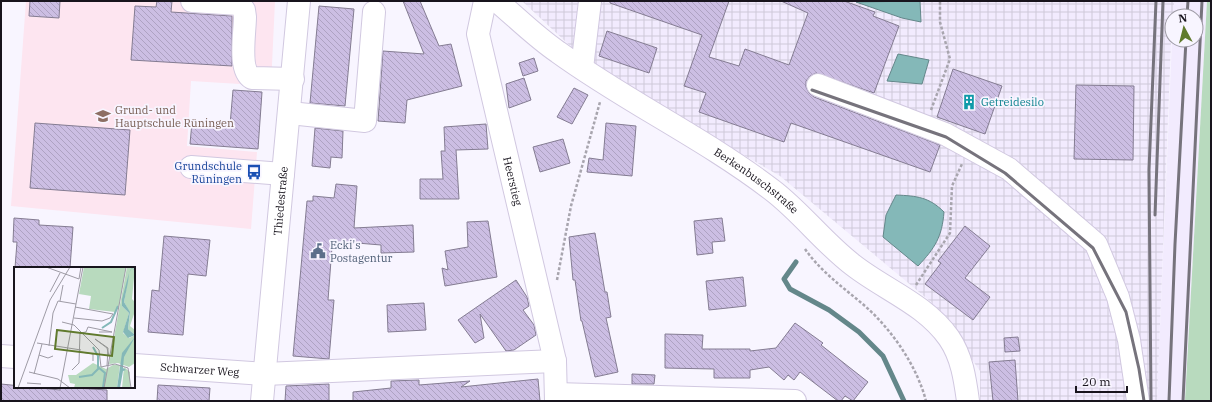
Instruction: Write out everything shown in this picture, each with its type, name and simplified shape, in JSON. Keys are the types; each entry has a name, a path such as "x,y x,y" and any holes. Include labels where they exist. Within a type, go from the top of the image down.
{"street":[{"path":"192,1 240,4 244,10 245,17 243,65 247,74 252,78 293,79"},
{"name":"Thiedestraße","path":"262,401 290,113 299,1"},
{"name":"Heerstieg","path":"485,1 478,34 555,361 556,398"},
{"name":"Berkenbuschstraße","path":"497,1 557,52 723,155 767,186 853,265 907,299 931,318 949,338 958,354 965,375 968,401"},
{"path":"582,68 590,1"},
{"path":"290,113 365,121 374,12"},
{"path":"818,85 926,126 970,147 1009,169 1096,244 1118,297 1130,347 1138,401"},
{"path":"191,167 283,174"},
{"path":"1,356 14,357"},
{"path":"265,374 555,361"},
{"name":"Schwarzer Weg","path":"135,365 265,374"},
{"path":"556,398 795,401"}],"path":[{"path":"926,126 950,59 940,22 940,1"},
{"path":"542,309 557,279 571,206 602,95"},
{"path":"907,299 950,233 952,186 970,147"},
{"path":"802,246 814,263 887,327 906,357 923,391 926,401"}],"shaded area":[{"name":"Grund- und Hauptschule Rüningen","path":"26,1 275,1 271,86 191,81 187,146 257,152 251,229 11,206"},
{"path":"522,1 1174,1 1174,8 1164,8 1164,48 1171,48 1157,401 980,401 980,371 931,302 780,176 597,71"},
{"path":"920,1 921,22 902,18 856,2"},
{"path":"1174,1 1207,1 1185,401 1157,401 1172,48 1204,48 1204,8 1174,8"},
{"path":"1207,1 1211,1 1211,401 1185,401"},
{"path":"898,54 929,60 922,84 887,81"},
{"path":"896,195 928,200 944,212 937,242 918,266 883,237 886,215"}],"building":[{"path":"30,1 60,1 59,18 29,16"},
{"path":"157,1 172,1 171,12 232,16 232,66 131,60 135,6 156,7"},
{"path":"403,1 420,1 439,46 451,44 462,86 407,100 405,123 378,121 383,51 424,54"},
{"path":"610,1 729,1 709,57 739,66 745,49 789,65 808,13 781,1 844,1 875,12 873,16 899,26 874,93 816,73 810,76 806,81 806,87 809,93 814,97 940,145 930,172 791,123 784,142 699,112 706,93 684,86 702,35 610,3"},
{"path":"319,6 354,9 345,106 310,103"},
{"path":"607,31 657,48 649,73 599,56"},
{"path":"534,58 538,71 523,76 519,63"},
{"name":"Getreidesilo","path":"953,69 1002,86 985,134 937,117"},
{"path":"524,78 531,100 509,108 506,84"},
{"path":"1076,85 1134,86 1133,160 1074,159"},
{"path":"574,88 588,95 572,124 557,117"},
{"path":"233,90 262,92 258,149 190,144 192,122 230,125"},
{"path":"35,123 130,130 125,195 30,188"},
{"path":"606,123 636,126 632,176 587,172 589,158 603,160"},
{"path":"486,124 488,149 456,150 459,199 420,199 420,179 443,179 441,151 445,151 444,127"},
{"path":"315,128 343,131 342,158 331,157 330,168 312,166"},
{"path":"563,139 570,163 540,172 533,147"},
{"path":"336,184 357,186 354,228 413,225 414,252 381,253 381,245 345,242 344,248 332,247 328,300 334,300 329,359 293,356 307,201 313,201 313,196 334,198"},
{"path":"14,218 39,220 39,225 73,227 70,267 15,267 17,242 13,242"},
{"path":"722,218 725,241 712,242 713,253 697,255 694,221"},
{"path":"488,221 497,277 445,286 442,268 448,270 445,251 468,247 467,222"},
{"path":"965,226 990,246 965,278 990,297 973,320 925,284 941,263 938,261"},
{"path":"595,233 605,292 607,292 611,317 606,318 618,372 595,377 581,321 575,280 573,280 569,237"},
{"path":"164,236 210,240 206,276 188,274 183,335 148,332 152,290 159,291"},
{"path":"743,277 746,306 709,310 706,281"},
{"path":"516,280 527,297 529,306 523,310 534,325 536,335 514,350 506,351 480,314 484,338 475,343 458,320"},
{"path":"424,303 426,330 388,332 387,305"},
{"path":"795,323 823,343 821,345 868,382 853,401 845,396 841,401 838,401 800,372 794,380 788,375 784,380 769,367 750,370 750,378 714,378 714,369 665,368 665,334 703,335 702,349 750,349 750,351 776,348"},
{"path":"1018,337 1020,351 1005,352 1004,338"},
{"path":"1015,360 1018,401 993,401 989,362"},
{"path":"632,374 655,375 654,384 632,384"},
{"path":"538,379 540,401 353,401 353,392 391,388 391,381 419,380 419,385 470,381 461,387"},
{"path":"1,384 14,385 14,388 60,390 60,388 76,388 107,390 107,401 1,401"},
{"path":"329,384 329,401 285,401 286,386"},
{"path":"158,385 210,388 209,401 157,401"}],"waterway":[{"path":"796,262 784,279 790,289 829,310 859,332 883,356 904,401"}],"railway":[{"path":"1151,401 1149,170 1156,1"},
{"path":"1155,215 1163,1"},
{"path":"1188,1 1188,8"},
{"path":"1183,401 1202,1"},
{"path":"1169,401 1175,244 1186,48"},
{"path":"812,90 946,137 1005,173 1093,248 1126,312 1139,369 1144,401"}],"place":[{"name":"Getreidesilo","path":"969,102"},
{"name":"Grund- und Hauptschule Rüningen","path":"103,116"},
{"name":"Grundschule Rüningen","path":"254,172"},
{"name":"Ecki's Postagentur","path":"318,251"}]}
